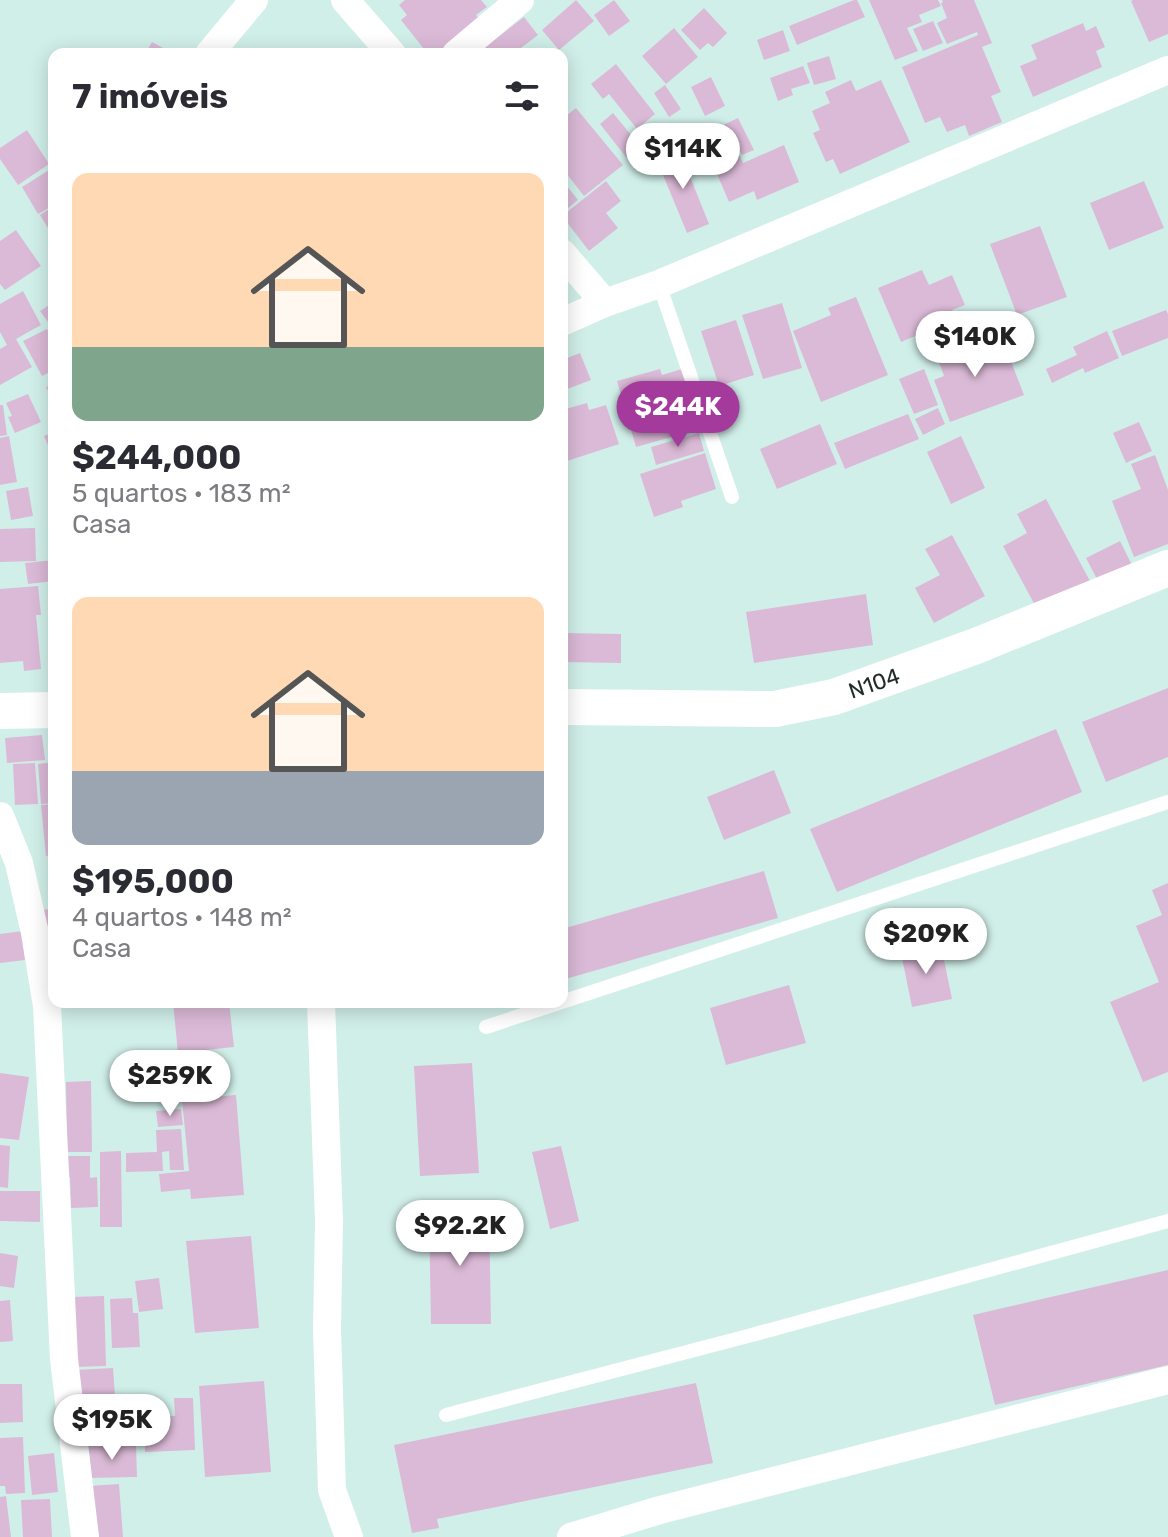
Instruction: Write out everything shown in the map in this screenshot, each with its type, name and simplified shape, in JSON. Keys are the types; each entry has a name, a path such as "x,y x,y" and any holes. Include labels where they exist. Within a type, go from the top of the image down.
{"street":[{"path":"214,48 254,0"},
{"path":"345,0 387,48"},
{"path":"463,48 520,0"},
{"path":"568,319 1168,70"},
{"path":"568,260 605,303"},
{"name":"N104","path":"568,707 775,709 834,697 976,646 1168,568"},
{"path":"0,711 48,710"},
{"path":"0,816 19,863 47,1006 64,1359 85,1537"},
{"path":"321,1008 329,1221 327,1329 332,1490 349,1537"},
{"path":"571,1537 658,1524 1168,1380"}],"lane":[{"path":"659,284 732,497"},
{"path":"568,1000 1168,802"},
{"path":"486,1027 544,1008"},
{"path":"446,1415 1168,1221"}],"building":[{"path":"405,0 481,0 487,7 476,15 483,24 453,48 423,48 401,20 407,15 399,5"},
{"path":"576,0 594,21 561,48 557,48 542,30"},
{"path":"614,0 630,21 609,36 594,15"},
{"path":"857,0 865,17 797,45 789,26"},
{"path":"869,0 938,0 941,6 919,15 922,22 907,28 918,51 895,60"},
{"path":"942,0 974,0 992,43 982,47 1001,92 991,96 1002,122 969,136 965,125 947,132 940,117 925,123 902,67 978,35 977,32 947,44 937,23 947,18"},
{"path":"1133,0 1168,0 1168,34 1149,42"},
{"path":"704,8 727,33 713,47 708,43 700,50 681,30"},
{"path":"524,17 538,35 521,48 484,48"},
{"path":"933,21 943,43 923,51 913,29"},
{"path":"1083,23 1086,31 1096,26 1105,47 1096,51 1102,67 1033,97 1020,66 1037,59 1031,45"},
{"path":"674,28 698,57 666,84 642,56"},
{"path":"783,30 790,51 764,60 757,40"},
{"path":"152,42 163,48 148,48"},
{"path":"829,56 836,79 814,85 807,63"},
{"path":"616,64 655,114 637,129 609,94 603,99 591,84"},
{"path":"803,66 810,83 791,89 793,95 778,101 770,78"},
{"path":"711,77 725,106 705,116 691,87"},
{"path":"851,80 856,91 881,80 910,142 840,174 833,159 826,162 813,133 820,130 812,111 830,103 825,92"},
{"path":"665,85 681,109 669,117 654,93"},
{"path":"576,108 623,165 584,196 568,176 568,114"},
{"path":"613,113 640,146 626,157 600,124"},
{"path":"738,118 754,150 742,155 735,142 728,145 719,127"},
{"path":"715,127 727,153 708,162 696,136"},
{"path":"27,130 48,165 18,185 0,159 0,148"},
{"path":"784,145 799,182 757,200 754,191 729,202 714,167 740,156 743,163"},
{"path":"679,149 709,224 687,233 656,158"},
{"path":"48,171 48,208 38,214 22,187"},
{"path":"606,181 621,201 606,213 618,228 589,251 568,224 568,211"},
{"path":"1144,181 1164,228 1109,250 1090,203"},
{"path":"568,188 578,200 568,208"},
{"path":"48,210 48,228 40,215"},
{"path":"1040,226 1067,297 1017,315 990,244"},
{"path":"16,230 41,266 5,290 0,284 0,241"},
{"path":"922,270 929,285 952,275 965,305 952,310 956,319 901,342 878,288"},
{"path":"23,291 41,325 16,339 32,367 0,385 0,349 7,345 0,332 0,304"},
{"path":"856,297 888,375 821,402 793,331 831,315 828,308"},
{"path":"782,303 802,368 763,379 742,315"},
{"path":"48,306 48,322 40,311"},
{"path":"1166,310 1168,338 1122,356 1112,331"},
{"path":"736,320 754,375 719,386 701,331"},
{"path":"47,329 48,373 42,376 23,341"},
{"path":"1107,331 1119,358 1085,373 1083,368 1052,383 1046,369 1077,355 1073,347"},
{"path":"979,335 988,358 1007,351 1024,395 950,422 934,380 944,376 935,351"},
{"path":"580,353 591,380 568,389 568,358"},
{"path":"660,369 662,375 682,369 699,429 636,447 617,381"},
{"path":"924,369 938,405 914,414 899,379"},
{"path":"28,394 41,422 15,433 6,403"},
{"path":"587,403 589,410 606,405 619,444 568,461 568,408"},
{"path":"0,405 3,405 7,435 0,436"},
{"path":"938,408 945,424 923,435 915,419"},
{"path":"908,414 919,439 845,469 834,443"},
{"path":"1139,422 1152,451 1126,463 1113,433"},
{"path":"820,424 837,464 777,489 760,449"},
{"path":"699,433 704,451 656,465 651,447"},
{"path":"9,436 17,482 0,485 0,438"},
{"path":"961,436 985,488 951,504 927,452"},
{"path":"705,453 716,489 681,501 683,507 654,517 640,474"},
{"path":"1155,455 1168,490 1168,544 1134,557 1112,501 1141,489 1131,464"},
{"path":"28,487 33,516 11,520 6,491"},
{"path":"1046,499 1090,581 1037,609 1003,546 1027,533 1017,514"},
{"path":"35,528 36,561 0,562 0,529"},
{"path":"952,535 985,596 934,623 915,588 940,575 925,549"},
{"path":"1120,541 1132,565 1098,581 1086,558"},
{"path":"48,561 48,582 28,584 25,563"},
{"path":"38,586 41,615 36,615 41,669 24,671 23,661 0,663 0,589"},
{"path":"866,594 873,645 754,663 746,612"},
{"path":"568,633 621,634 621,663 568,662"},
{"path":"1168,688 1168,757 1106,782 1082,722"},
{"path":"1056,729 1082,792 837,892 810,829"},
{"path":"42,735 45,760 7,763 5,738"},
{"path":"35,763 38,804 15,805 13,764"},
{"path":"48,763 48,803 41,804 38,764"},
{"path":"774,770 791,813 724,840 707,797"},
{"path":"48,804 46,856 41,805"},
{"path":"764,871 778,918 568,978 568,927"},
{"path":"1168,883 1168,1072 1143,1082 1110,1002 1159,982 1136,926 1162,915 1152,890"},
{"path":"48,909 48,929 41,930 40,910"},
{"path":"22,931 25,960 0,963 0,934"},
{"path":"941,945 952,999 912,1007 901,953"},
{"path":"789,985 806,1043 726,1065 710,1008"},
{"path":"174,1008 230,1008 234,1047 178,1053"},
{"path":"472,1063 479,1173 420,1176 414,1066"},
{"path":"0,1073 29,1077 19,1140 0,1138"},
{"path":"91,1081 92,1152 67,1152 66,1082"},
{"path":"236,1095 244,1195 191,1199 190,1189 161,1192 159,1174 189,1171 182,1100"},
{"path":"181,1109 183,1125 158,1127 156,1111"},
{"path":"181,1129 184,1170 170,1170 169,1151 162,1152 163,1171 126,1172 126,1153 157,1152 156,1130"},
{"path":"0,1145 10,1146 8,1188 0,1187"},
{"path":"561,1146 579,1221 550,1229 532,1152"},
{"path":"121,1151 122,1227 100,1227 100,1152"},
{"path":"63,1156 90,1156 90,1178 97,1177 98,1207 71,1208 70,1177 63,1177"},
{"path":"0,1191 40,1191 40,1222 0,1221"},
{"path":"489,1212 491,1324 431,1324 429,1213"},
{"path":"251,1236 259,1328 195,1333 186,1241"},
{"path":"0,1253 18,1256 14,1288 0,1286"},
{"path":"1168,1270 1168,1365 995,1405 973,1315"},
{"path":"159,1278 163,1309 139,1312 135,1281"},
{"path":"104,1296 106,1366 75,1367 71,1297"},
{"path":"132,1298 133,1313 138,1313 140,1347 112,1348 110,1299"},
{"path":"10,1300 13,1341 0,1342 0,1301"},
{"path":"113,1368 116,1410 112,1410 113,1441 84,1443 74,1370"},
{"path":"264,1381 271,1472 205,1477 199,1386"},
{"path":"696,1383 713,1463 437,1519 439,1528 412,1533 394,1445"},
{"path":"0,1384 22,1384 23,1422 0,1423"},
{"path":"174,1398 193,1398 195,1450 145,1452 144,1417 175,1416"},
{"path":"118,1420 141,1420 141,1438 118,1438"},
{"path":"23,1437 25,1493 6,1494 5,1486 0,1486 0,1438"},
{"path":"136,1445 137,1477 87,1478 86,1446"},
{"path":"54,1453 58,1492 32,1495 28,1456"},
{"path":"119,1484 123,1537 92,1537 89,1486"},
{"path":"6,1496 11,1537 0,1537 0,1497"},
{"path":"50,1499 52,1537 23,1537 21,1500"}]}
